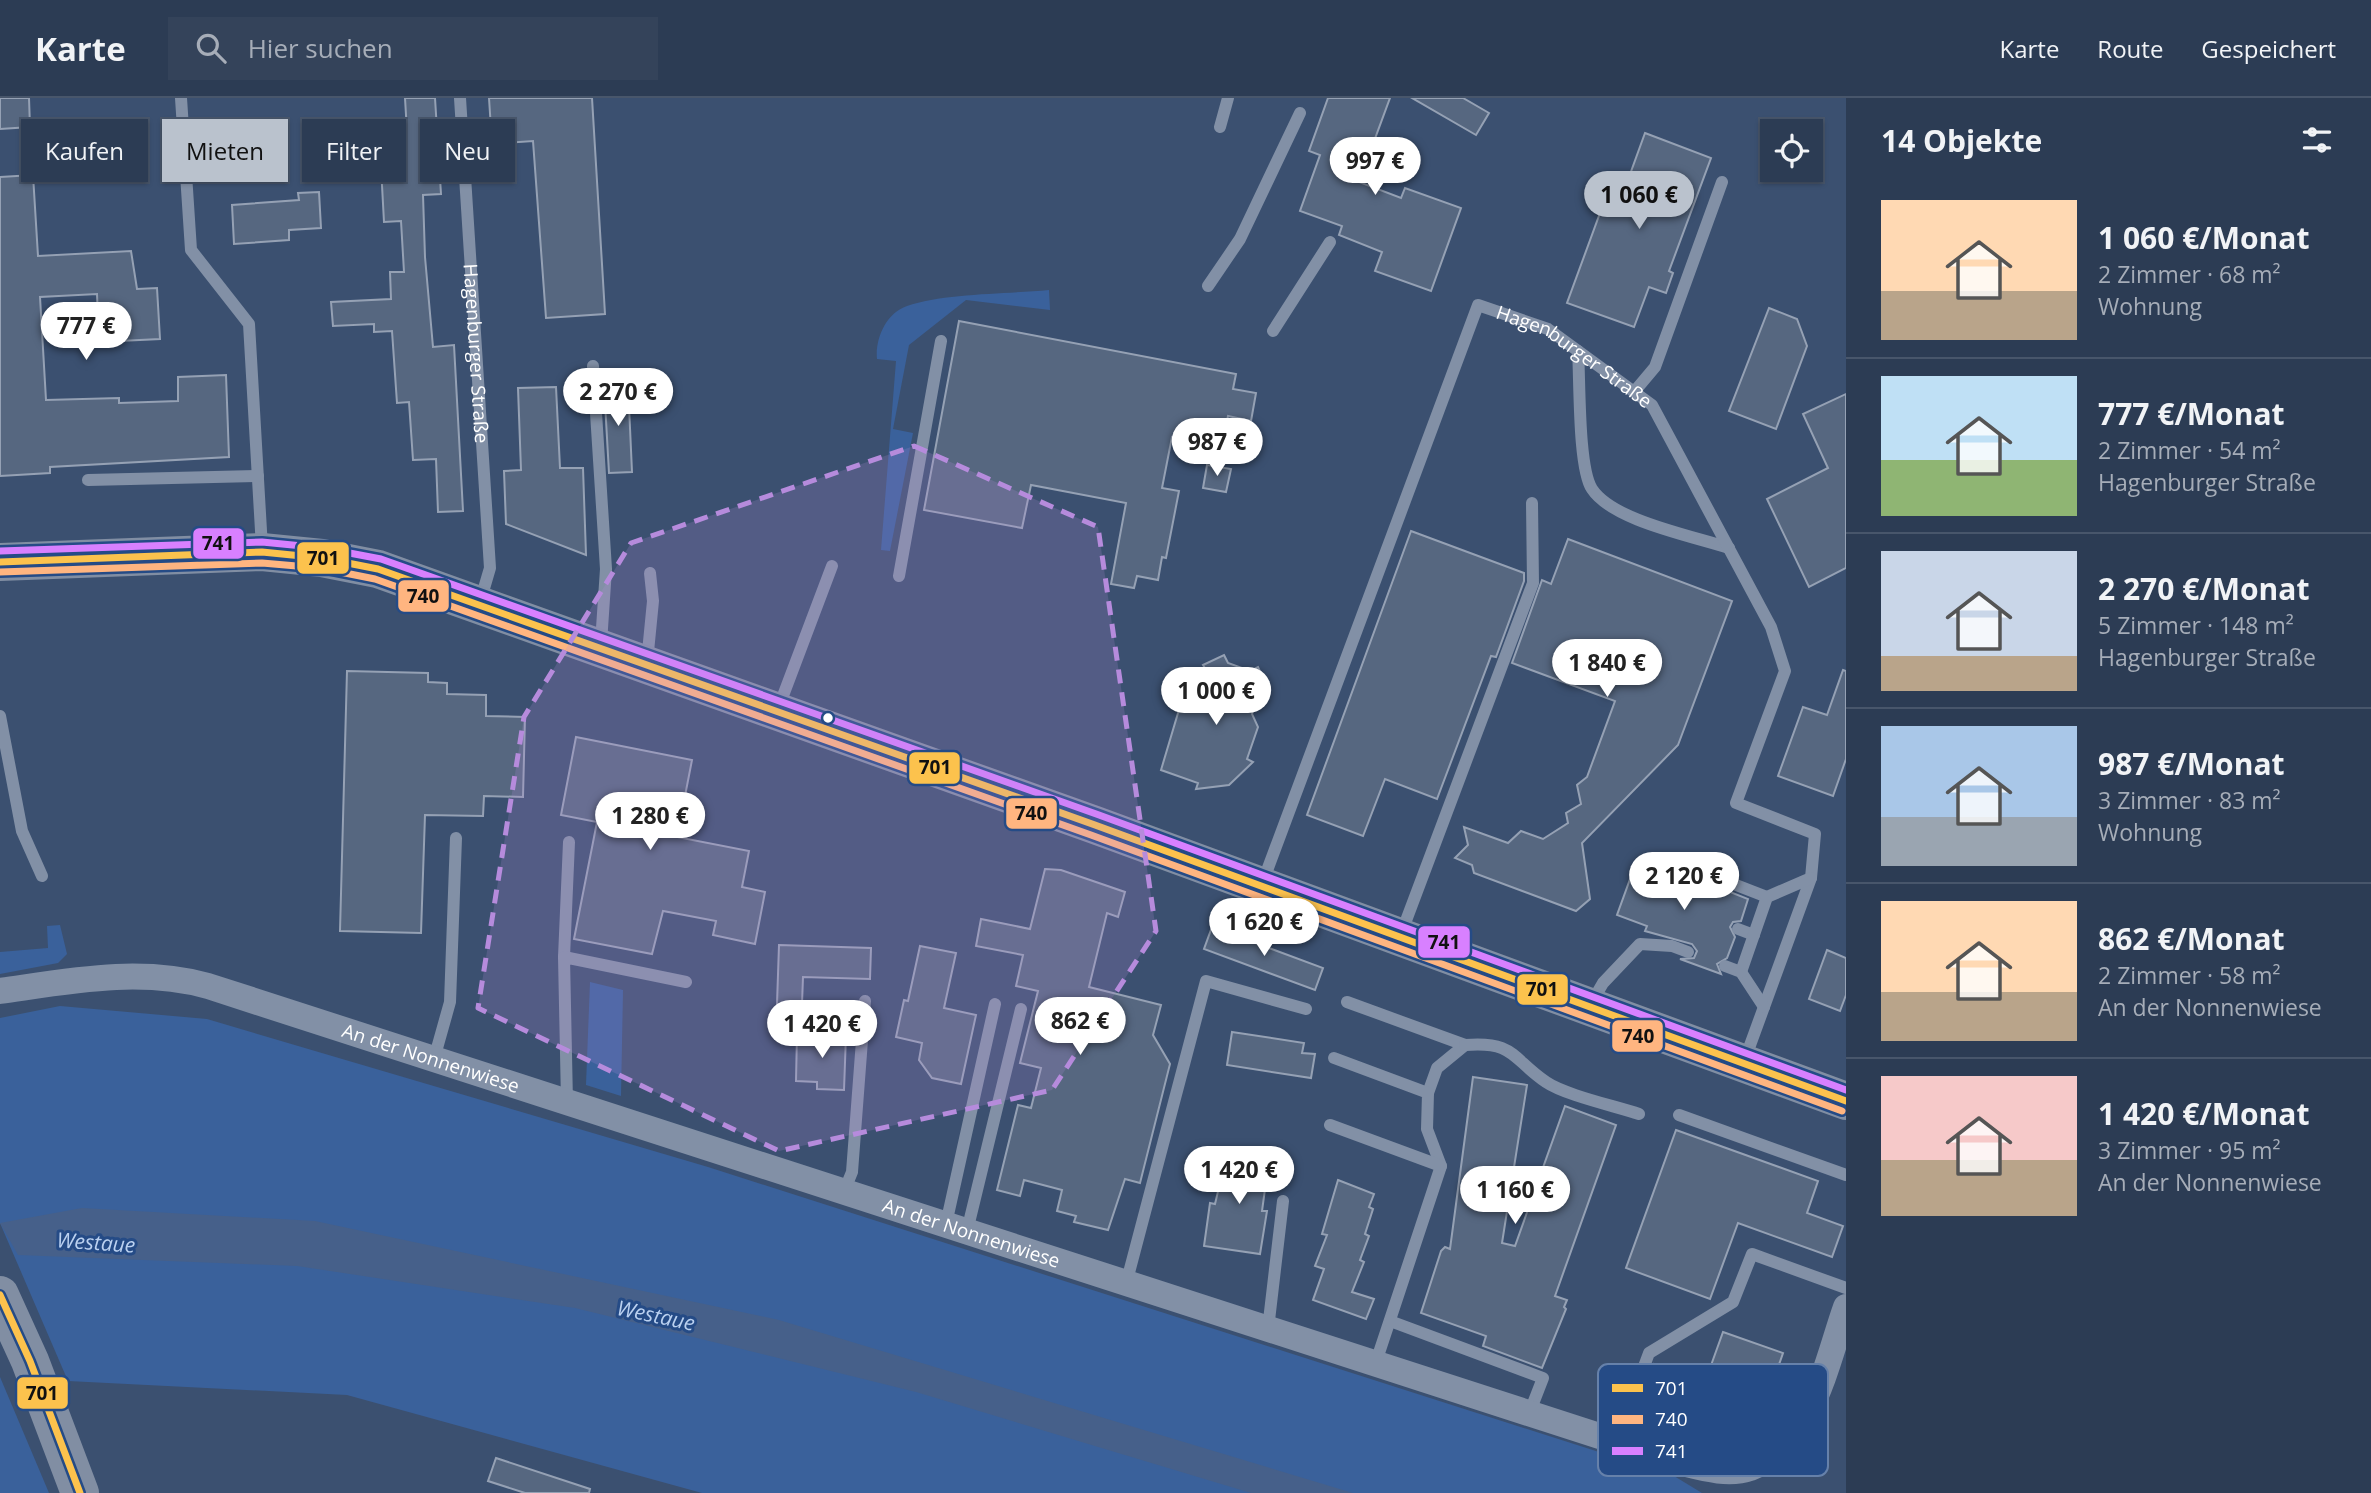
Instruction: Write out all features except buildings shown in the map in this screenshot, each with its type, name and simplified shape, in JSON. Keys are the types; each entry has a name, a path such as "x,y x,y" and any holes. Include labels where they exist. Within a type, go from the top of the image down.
{"main road":[{"path":"0,562 262,552 322,558 378,569 1846,1101"},
{"path":"0,1295 30,1361 80,1493"}],"street":[{"name":"An der Nonnenwiese","path":"0,991 82,979 143,975 177,977 1598,1436"},
{"name":"An der Nonnenwiese","path":"1826,1364 1846,1307"}],"lane":[{"path":"181,98 191,250 249,324 262,552"},
{"name":"Hagenburger Straße","path":"460,98 490,568 479,605"},
{"path":"1220,127 1228,98"},
{"path":"1208,286 1240,239 1300,113"},
{"path":"1634,392 1655,367 1722,182"},
{"path":"1273,331 1330,242"},
{"name":"Hagenburger Straße","path":"1261,887 1478,305 1548,329 1652,405 1771,627 1785,671 1736,803 1815,834 1811,878 1743,1064"},
{"path":"899,576 942,341"},
{"path":"1578,351 1585,464 1592,489 1612,507 1631,516 1729,548"},
{"path":"593,366 606,569 600,650"},
{"path":"89,480 258,476"},
{"path":"1399,938 1533,583 1532,503"},
{"path":"776,712 832,566"},
{"path":"647,666 653,601 650,573"},
{"path":"0,716 22,831 42,876"},
{"path":"434,1059 450,1003 456,838"},
{"path":"567,1102 564,957 569,842"},
{"path":"1694,887 1700,871 1767,897 1811,878"},
{"path":"1741,972 1767,897"},
{"path":"1738,929 1754,935"},
{"path":"1590,1007 1602,984 1640,944 1673,943 1688,952"},
{"path":"564,957 686,982"},
{"path":"1725,966 1741,972 1764,1007"},
{"path":"1126,1284 1206,981 1306,1009"},
{"path":"843,1194 852,1172 865,1001"},
{"path":"1347,1002 1465,1045 1489,1043 1515,1053 1547,1083 1639,1114"},
{"path":"956,1228 995,1004"},
{"path":"956,1228 1021,1009"},
{"path":"1375,1365 1441,1166 1427,1129 1428,1093 1437,1068 1465,1045"},
{"path":"1334,1058 1428,1093"},
{"path":"1679,1115 1846,1175"},
{"path":"1330,1125 1441,1166"},
{"path":"1268,1330 1283,1201"},
{"path":"1645,1364 1649,1353 1733,1302 1752,1254 1846,1288"},
{"path":"1390,1321 1543,1378 1529,1414"}],"highlighted area":[{"path":"914,446 1098,527 1156,931 1052,1090 779,1151 478,1008 524,717 631,543"}],"shaded area":[{"path":"1049,290 1050,310 966,300 909,345 893,429 913,433 890,551 881,550 896,361 877,359 883,328 900,309 922,302 957,296"},
{"path":"60,925 67,954 58,963 0,974 0,952 48,948 47,926"},
{"path":"590,982 623,990 621,1096 586,1085"},
{"path":"60,1006 207,1019 708,1167 1598,1452 1598,1476 1674,1476 1702,1493 702,1493 347,1395 68,1381 0,1223 0,1018"},
{"path":"0,1377 49,1493 0,1493"}],"water":[{"name":"Westaue","path":"82,1208 315,1221 779,1320 1353,1493 1251,1493 916,1392 575,1308 297,1266 18,1255 0,1223"}],"transit line":[{"name":"741","path":"0,551 262,542 323,548 381,559 1099,815 1846,1090"},
{"name":"701","path":"0,562 262,552 322,558 378,569 1095,825 1846,1101"},
{"name":"740","path":"0,572 262,563 320,568 375,579 1091,835 1842,1111"},
{"name":"701","path":"0,1295 30,1361 80,1493"}]}
